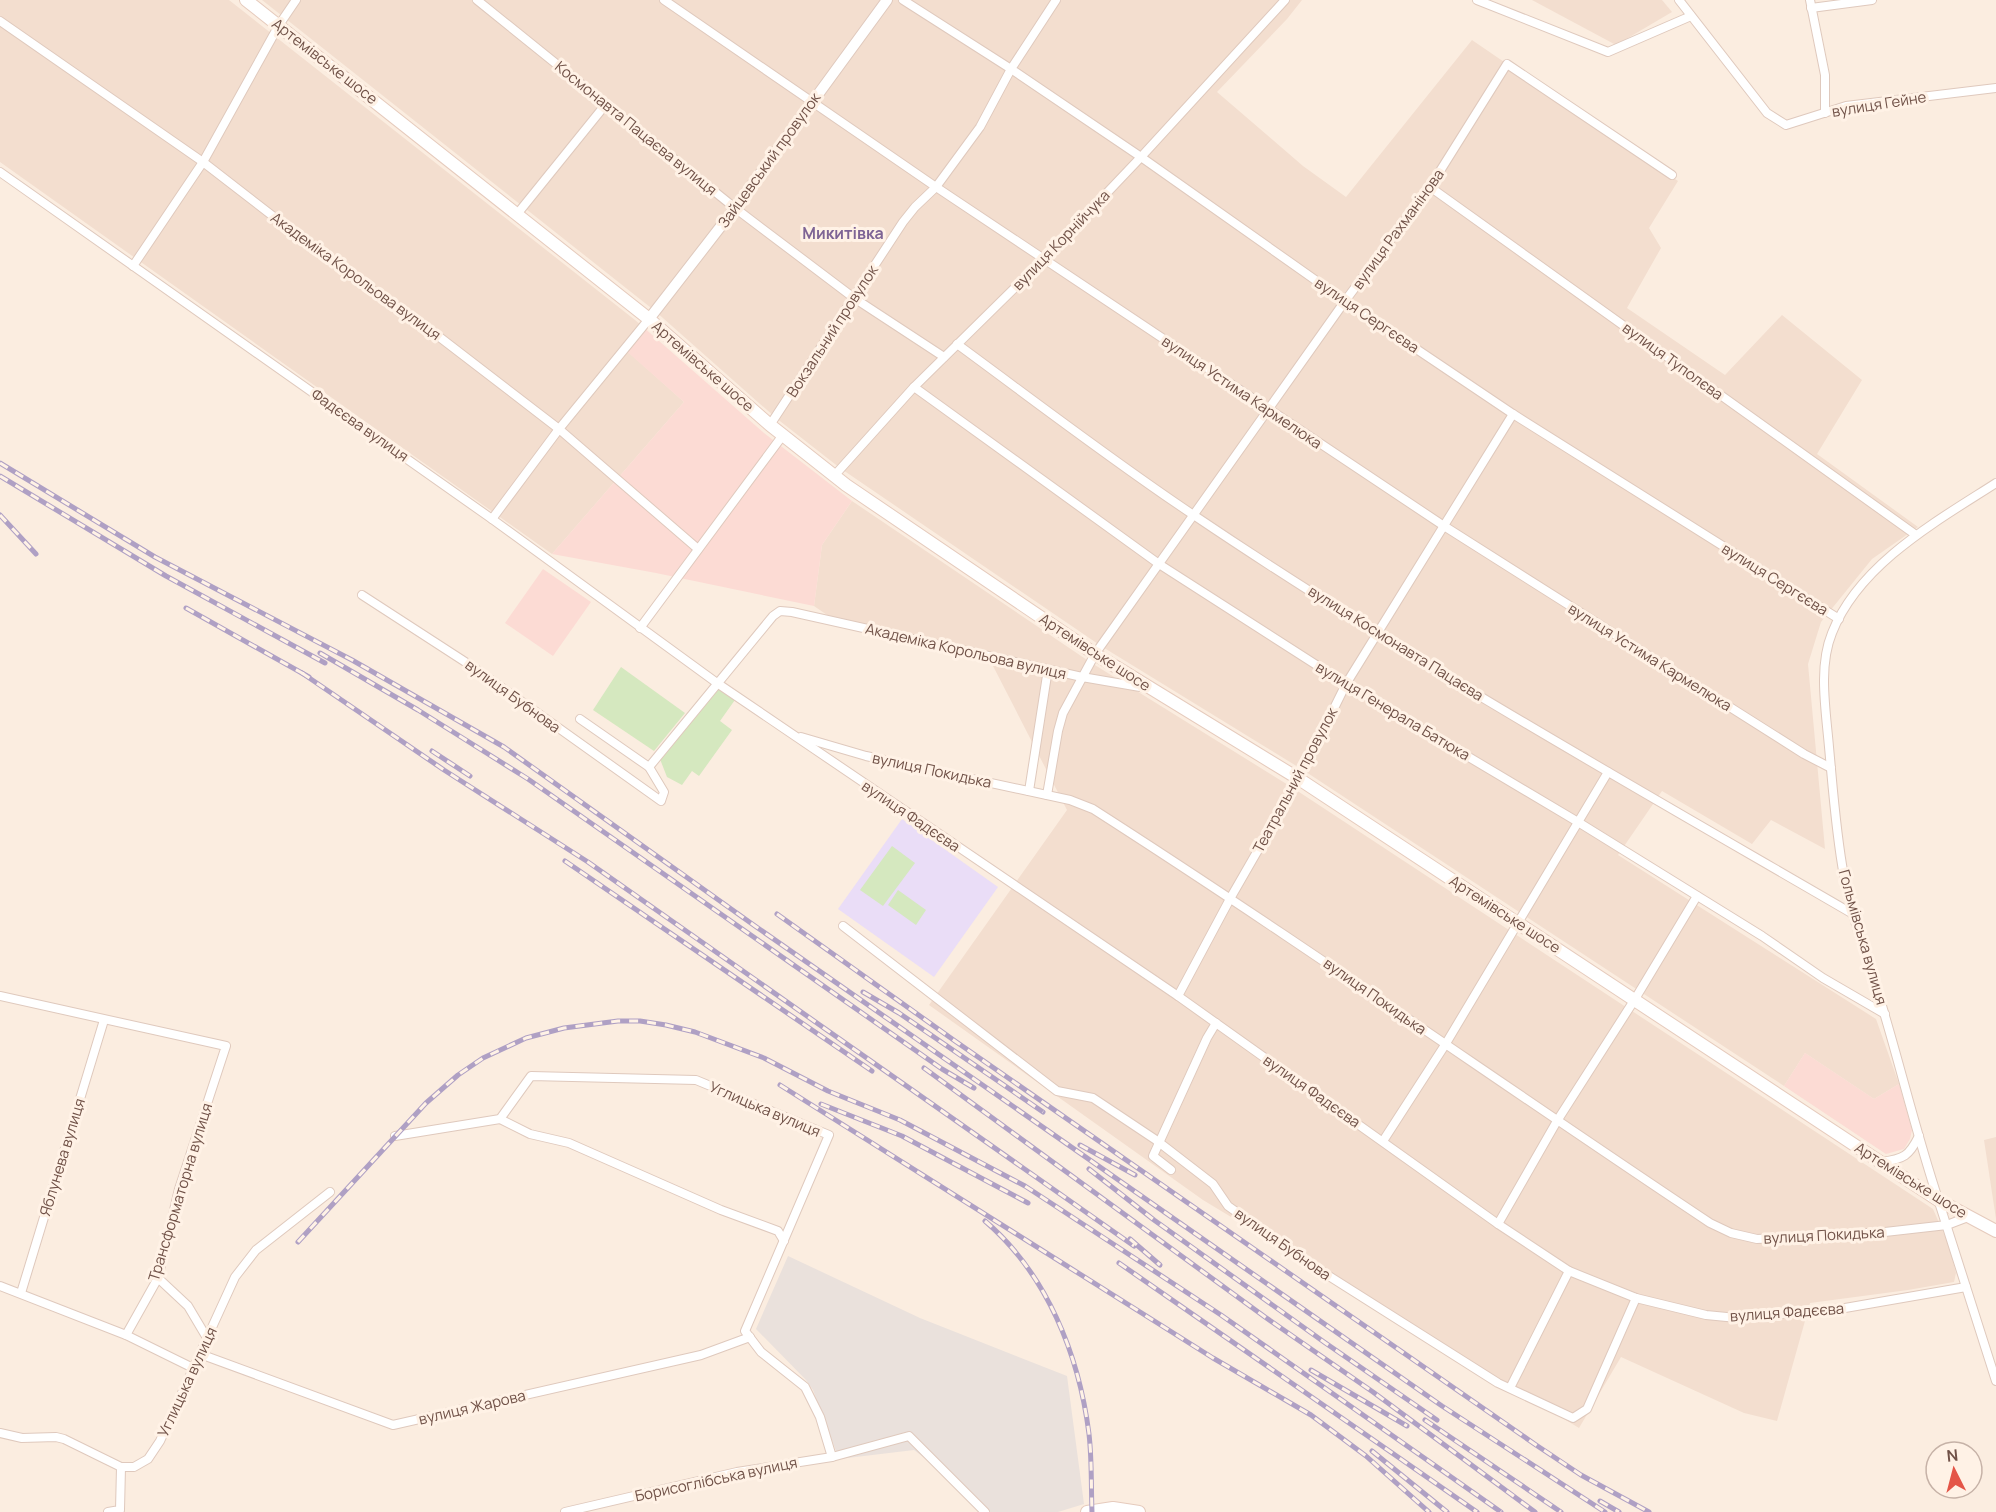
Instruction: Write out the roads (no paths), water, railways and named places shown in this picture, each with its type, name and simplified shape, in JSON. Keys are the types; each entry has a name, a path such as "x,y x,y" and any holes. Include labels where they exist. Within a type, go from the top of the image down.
{"main road":[{"name":"Артемівське шосе","path":"246,0 518,213 649,319 770,425 834,476 1095,654 1299,779 1938,1200 1996,1231"},
{"path":"1087,1512 1113,1508 1135,1511"}],"street":[{"path":"133,266 203,162 279,25 296,0"},
{"name":"Космонавта Пацаєва вулиця","path":"477,0 735,208 854,298 944,357"},
{"name":"вулиця Устима Кармелюка","path":"664,0 936,187 1444,526 1804,754 1831,768"},
{"name":"Зайцевський провулок","path":"649,319 735,208 887,0"},
{"name":"вулиця Сергєєва","path":"903,0 1011,69 1141,157 1345,301 1513,414 1839,619"},
{"name":"Вокзальний провулок","path":"770,425 903,222 936,187 980,127 1011,69 1056,0"},
{"name":"вулиця Корнійчука","path":"834,476 914,387 1045,258 1141,157 1285,0"},
{"path":"1477,0 1608,52 1691,16"},
{"name":"вулиця Гейне","path":"1679,0 1767,113 1786,125 1846,106 1996,88"},
{"path":"1825,113 1825,75 1810,4 1872,0"},
{"name":"Академіка Корольова вулиця","path":"0,21 203,162 336,265 429,329 559,429 698,549"},
{"name":"вулиця Рахманінова","path":"1047,795 1063,713 1095,654 1345,301 1430,187 1508,64 1671,176"},
{"path":"518,213 606,104"},
{"name":"Фадєєва вулиця","path":"0,172 492,519 717,683"},
{"name":"вулиця Туполєва","path":"1430,187 1916,536"},
{"path":"492,519 559,429 649,319"},
{"name":"вулиця Космонавта Пацаєва","path":"957,344 1194,516 1377,633 1608,772 1853,914"},
{"name":"вулиця Генерала Батюка","path":"914,387 1159,564 1346,684 1578,822 1762,936 1823,978 1885,1014"},
{"name":"Театральний провулок","path":"1178,996 1231,897 1299,779 1346,684 1513,414"},
{"path":"640,628 783,435"},
{"name":"Гольмівська вулиця","path":"1996,483 1916,536 1868,577 1852,597 1839,619 1827,649 1825,677 1831,768 1842,862 1853,914 1885,1014 1938,1200 1996,1380"},
{"name":"вулиця Бубнова","path":"362,595 474,667 661,801 664,792 649,767"},
{"name":"Академіка Корольова вулиця","path":"717,683 773,616 780,611 1082,677 1153,689"},
{"path":"1029,791 1048,669"},
{"path":"580,719 649,767 717,683"},
{"name":"вулиця Фадєєва","path":"717,683 1178,996 1498,1224 1569,1271 1636,1298 1706,1315 1737,1318 1845,1308 1966,1287"},
{"name":"вулиця Покидька","path":"795,735 866,756 1070,800 1093,809 1231,897 1445,1045 1710,1223 1731,1233 1757,1239 1885,1232 1947,1225 1968,1217"},
{"path":"1383,1141 1445,1045 1608,772"},
{"path":"1498,1224 1557,1121 1697,896"},
{"name":"вулиця Бубнова","path":"843,926 1057,1091 1093,1098 1160,1143 1213,1184 1228,1206 1310,1264 1498,1383 1573,1418 1587,1409 1636,1298"},
{"path":"0,996 104,1020"},
{"name":"Трансформаторна вулиця","path":"104,1020 226,1046 178,1189 158,1278 126,1335"},
{"name":"Яблунева вулиця","path":"21,1293 104,1020"},
{"path":"1171,1170 1153,1156 1216,1023"},
{"name":"Углицька вулиця","path":"500,1119 531,1076 696,1080 829,1135 748,1334"},
{"path":"395,1136 500,1119 530,1134 569,1143 712,1206 778,1232 784,1241"},
{"path":"1881,1162 1906,1156 1919,1136"},
{"name":"Углицька вулиця","path":"121,1467 134,1467 148,1459 160,1441 235,1277 256,1250 330,1192"},
{"path":"1510,1388 1569,1271"},
{"path":"158,1278 188,1306 207,1338"},
{"path":"0,1286 126,1335 193,1368"},
{"path":"748,1334 761,1352 805,1386 820,1417 832,1457"},
{"name":"вулиця Жарова","path":"200,1354 393,1425 701,1356 748,1334"},
{"path":"0,1433 22,1438 56,1437 64,1439 121,1467 120,1510 108,1512"},
{"name":"Борисоглібська вулиця","path":"565,1512 737,1472 832,1457 909,1436 985,1512"}],"railway":[{"path":"0,463 155,557 352,660 504,747 755,926 1442,1406 1605,1512"},
{"path":"0,476 166,576 325,663"},
{"path":"0,515 36,554"},
{"path":"186,608 309,677"},
{"path":"320,653 418,710 528,779 942,1069 974,1088"},
{"path":"302,673 444,770 588,862 1134,1246"},
{"path":"432,751 470,776"},
{"path":"565,861 872,1071"},
{"path":"777,914 955,1041 1536,1445 1581,1475 1649,1512"},
{"path":"863,992 899,1013 1043,1112"},
{"path":"298,1242 426,1103 458,1075 483,1058 526,1038 564,1028 618,1021 640,1021 666,1025 695,1032 764,1058 828,1091 900,1120 1025,1186 1221,1315 1501,1512"},
{"path":"924,1068 1265,1317 1373,1392 1535,1512"},
{"path":"780,1085 1213,1358 1311,1415 1366,1456 1429,1512"},
{"path":"821,1104 902,1136 1028,1203"},
{"path":"1080,1145 1135,1175"},
{"path":"1089,1169 1154,1220 1437,1420"},
{"path":"985,1221 1007,1242 1043,1291 1068,1346 1084,1404 1089,1434 1092,1512"},
{"path":"1130,1239 1160,1265"},
{"path":"1119,1263 1477,1512"},
{"path":"1311,1370 1407,1426"},
{"path":"1425,1420 1561,1512"},
{"path":"1372,1451 1447,1512"},
{"path":"1600,1501 1619,1512"}],"district":[{"name":"Микитівка","path":"843,233"}]}
